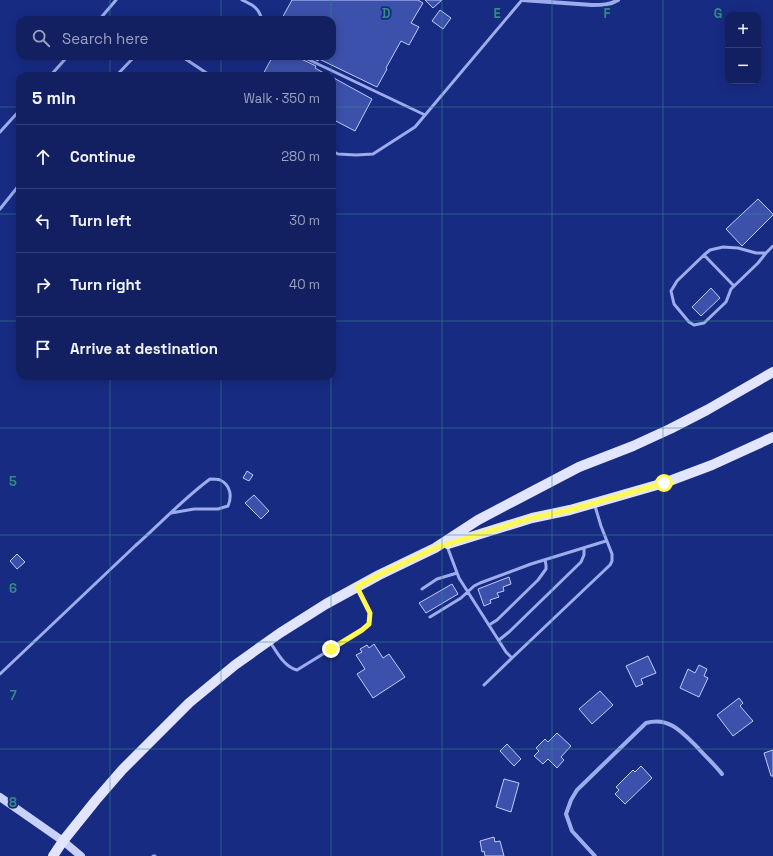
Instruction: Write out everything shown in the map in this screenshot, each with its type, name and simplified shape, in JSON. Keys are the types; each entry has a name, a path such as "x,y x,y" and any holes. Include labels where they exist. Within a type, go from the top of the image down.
{"main road":[{"path":"435,548 478,520 579,467 633,446 707,410 773,372"},
{"path":"53,856 63,841 122,770 189,703 235,665 326,604 379,575 435,548 532,518 594,503 664,483 712,465 773,437"}],"street":[{"path":"522,0 592,5 613,3 618,0"},
{"path":"592,5 597,0"},
{"path":"595,856 572,831 566,814 571,800 577,790 646,723 654,720 668,723 680,730 722,774"},
{"path":"0,797 63,841 81,856"}],"lane":[{"path":"102,16 116,0"},
{"path":"242,0 257,9 261,16"},
{"path":"336,153 356,156 373,154 414,128 522,0"},
{"path":"54,72 64,60"},
{"path":"120,72 131,60"},
{"path":"187,60 205,72"},
{"path":"309,60 335,72"},
{"path":"336,73 425,115"},
{"path":"0,132 16,114"},
{"path":"0,209 16,189"},
{"path":"766,253 756,253 738,248 723,247 710,250 677,281 671,291 674,304 689,322 694,325 704,323 726,302 730,289 758,263 773,246"},
{"path":"704,255 734,286"},
{"path":"0,674 199,487 210,479 220,480 230,491 231,499 228,506 218,509 194,508 171,514"},
{"path":"484,685 610,565 612,561 612,554 606,541 594,503"},
{"path":"430,617 461,598 474,586 480,583 545,560 606,541"},
{"path":"446,544 459,578 506,652 512,658"},
{"path":"499,640 581,562 584,555 584,548"},
{"path":"489,625 497,620 538,580 546,569 545,560"},
{"path":"422,589 437,579 457,573"},
{"path":"269,641 287,666 297,670 362,630 369,624 370,613 357,587"}],"building":[{"path":"292,0 418,0 423,3 411,23 419,27 409,45 401,41 377,87 321,60 336,60 336,16 283,16"},
{"path":"425,0 442,0 433,8"},
{"path":"440,10 451,18 443,29 432,21"},
{"path":"271,60 303,60 316,66 315,68 322,72 264,72"},
{"path":"336,79 372,99 355,131 336,121"},
{"path":"758,199 773,215 742,246 726,229"},
{"path":"711,288 720,298 701,316 692,307"},
{"path":"247,471 253,475 249,481 243,478"},
{"path":"254,495 269,511 261,519 245,503"},
{"path":"17,554 25,562 17,569 10,561"},
{"path":"509,577 511,584 503,587 504,591 497,593 499,597 490,600 491,603 484,606 478,589"},
{"path":"452,584 458,594 426,613 419,603"},
{"path":"374,644 383,658 389,654 405,677 373,698 357,674 365,669 356,655 362,652 360,649 367,645 369,648"},
{"path":"648,656 656,673 641,679 643,684 636,687 626,666"},
{"path":"699,665 707,669 704,676 708,678 699,697 680,688 688,669 695,673"},
{"path":"600,691 613,705 592,724 579,709"},
{"path":"739,698 743,703 740,706 753,721 733,736 717,715"},
{"path":"557,733 571,746 561,757 564,760 557,768 548,759 543,764 534,756 539,751 536,748 545,739 548,742"},
{"path":"507,744 521,759 514,766 500,751"},
{"path":"773,750 773,776 771,776 764,753"},
{"path":"641,766 652,778 625,804 615,794 619,790 616,787 633,770 635,772"},
{"path":"504,779 519,783 511,812 496,807"},
{"path":"494,837 495,842 500,841 504,856 485,856 484,851 482,852 480,841"}],"route":[{"path":"331,649 369,624 370,613 357,587 379,575 435,548 532,518 570,510 664,483"}]}
